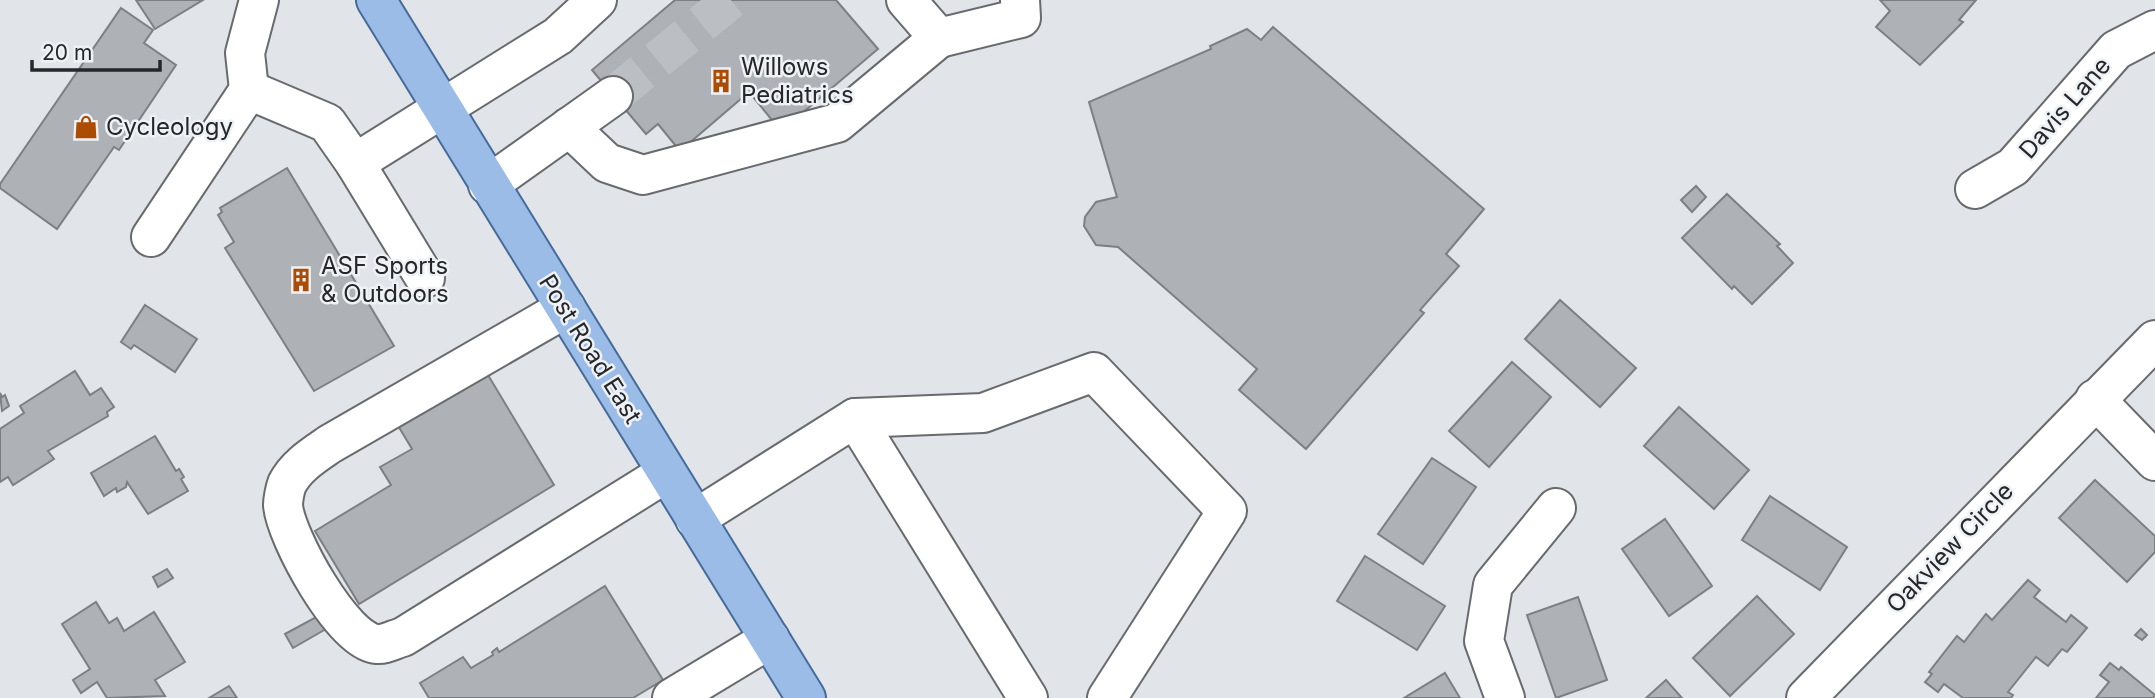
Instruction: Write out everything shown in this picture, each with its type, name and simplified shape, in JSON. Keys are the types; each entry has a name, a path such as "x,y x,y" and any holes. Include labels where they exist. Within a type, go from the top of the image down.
{"main road":[{"name":"Post Road East","path":"376,0 806,698"}],"street":[{"path":"151,237 249,90 245,53 259,0"},
{"path":"355,163 558,36 597,0"},
{"path":"906,0 939,38"},
{"path":"569,127 607,163 643,175 837,123 939,38 1021,18 1020,0"},
{"name":"Davis Lane","path":"1975,189 2013,167 2116,50 2155,30"},
{"path":"249,90 327,123 355,163 425,278"},
{"path":"488,185 613,96"},
{"path":"566,308 330,444 302,464 287,485 283,506 311,571 341,620 357,636 376,644 402,637 666,472"},
{"name":"Oakview Circle","path":"1806,698 2155,340"},
{"path":"695,519 855,418 983,413 1094,372 1227,511 1107,698"},
{"path":"2095,399 2155,461"},
{"path":"855,418 1028,698"},
{"path":"1505,698 1484,641 1493,585 1556,508"},
{"path":"672,698 769,639"}],"building":[{"path":"136,0 203,0 155,29"},
{"name":"Willows Pediatrics","path":"675,0 836,0 878,49 781,131 749,92 680,151 658,124 646,134 592,70"},
{"path":"1880,0 1976,0 1959,20 1963,22 1920,65 1876,27 1890,11"},
{"name":"Cycleology","path":"121,8 153,30 144,43 176,65 119,150 114,147 57,229 0,188 0,184"},
{"path":"1273,27 1484,209 1446,254 1459,266 1420,310 1424,313 1306,449 1239,390 1257,369 1118,247 1096,245 1084,226 1085,217 1096,202 1117,197 1089,102 1211,49 1210,46 1247,29 1261,40"},
{"name":"ASF Sports & Outdoors","path":"287,168 394,346 314,391 225,248 234,242 218,215 222,212 220,208"},
{"path":"1696,186 1706,197 1692,212 1681,200"},
{"path":"1727,194 1780,244 1777,246 1793,263 1752,304 1734,286 1732,289 1682,238"},
{"path":"1560,300 1636,368 1600,407 1525,339"},
{"path":"145,305 197,339 175,372 134,345 131,349 121,342"},
{"path":"1512,362 1551,397 1489,467 1449,431"},
{"path":"482,365 554,485 359,604 315,531 391,485 380,467 412,449 394,419"},
{"path":"75,371 90,395 101,388 114,407 107,412 108,416 48,451 54,459 13,485 8,477 0,482 0,429 24,413 20,406"},
{"path":"0,393 2,397 5,395 9,406 2,411"},
{"path":"1679,407 1749,470 1714,509 1644,446"},
{"path":"155,436 176,471 179,469 184,477 181,479 188,491 148,514 127,482 126,487 117,492 116,488 104,496 91,473"},
{"path":"1432,458 1476,487 1423,564 1378,534"},
{"path":"2095,480 2155,536 2155,552 2127,582 2059,518"},
{"path":"1770,496 1847,547 1820,590 1742,540"},
{"path":"1665,519 1712,586 1669,616 1622,549"},
{"path":"1365,556 1445,606 1417,650 1337,601"},
{"path":"167,569 173,578 158,587 153,577"},
{"path":"2028,580 2040,590 2034,597 2066,622 2071,615 2087,628 2067,652 2062,649 2048,666 2036,657 2008,692 2013,695 2011,698 1963,698 1944,684 1938,692 1925,682 1932,674 1929,672 1957,636 1964,642 1986,614 1992,620"},
{"path":"605,586 663,680 633,698 429,698 420,683 463,657 471,668 493,655 492,652 497,648 499,652"},
{"path":"1757,596 1794,634 1730,696 1693,658"},
{"path":"1578,597 1607,680 1556,698 1527,615"},
{"path":"96,602 109,623 117,618 124,631 154,612 185,662 155,680 165,696 107,698 97,682 81,693 73,680 90,669 62,624"},
{"path":"318,616 326,629 293,648 285,634"},
{"path":"2141,629 2147,635 2142,640 2135,635"},
{"path":"2110,663 2119,670 2121,667 2155,695 2153,698 2096,698 2109,682 2100,675"},
{"path":"1445,673 1460,698 1404,698"},
{"path":"1666,680 1682,698 1646,698"},
{"path":"229,686 237,698 209,698"}],"tunnel":[{"path":"613,96 731,0"}],"place":[{"name":"Willows Pediatrics","path":"721,81"},
{"name":"Cycleology","path":"86,127"},
{"name":"ASF Sports & Outdoors","path":"301,280"}]}
